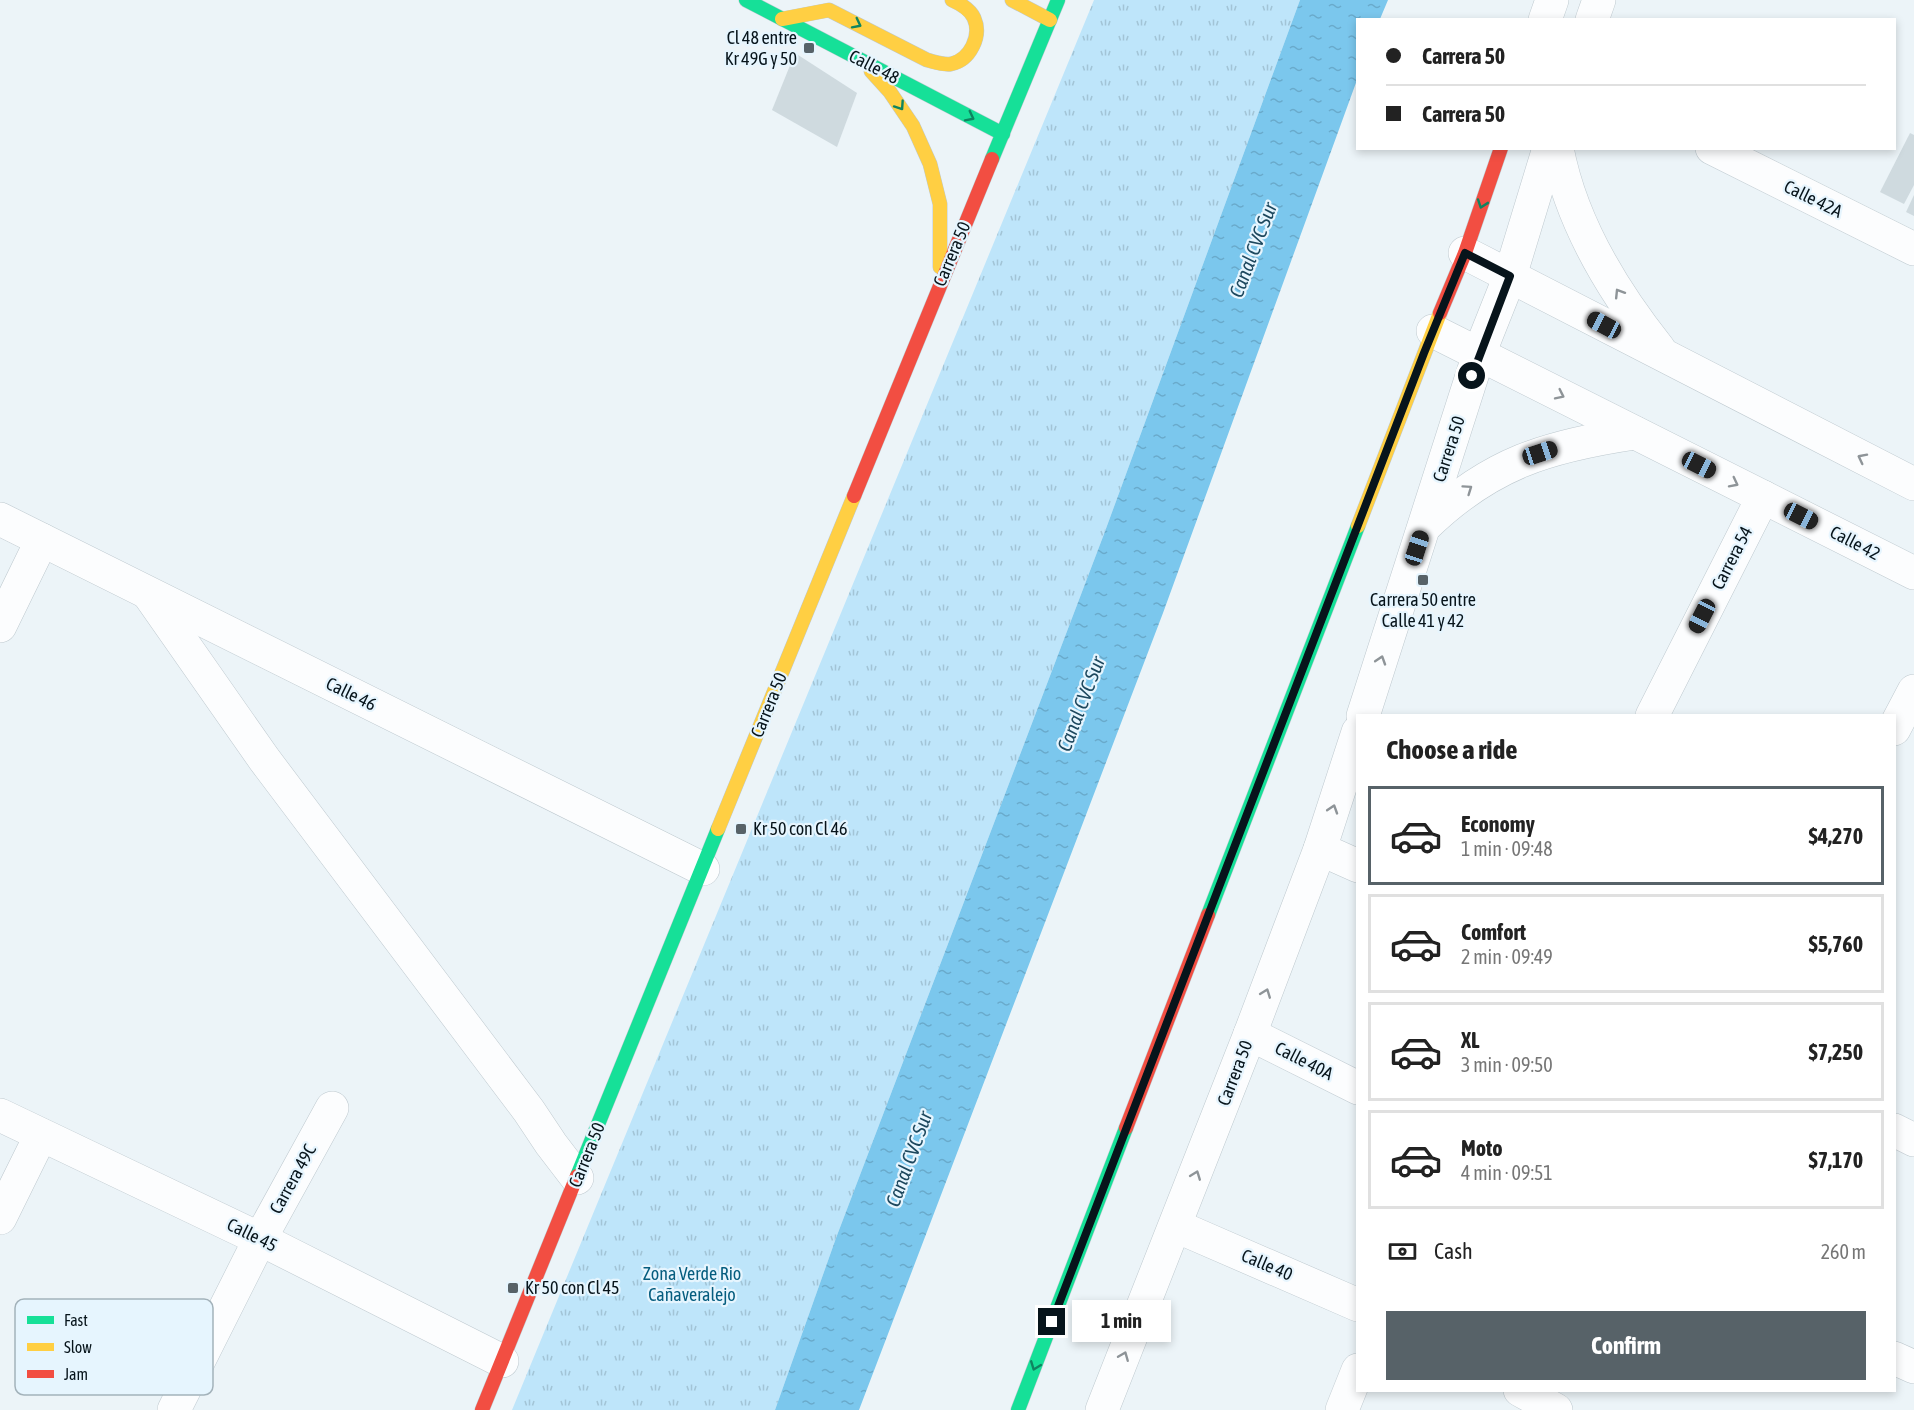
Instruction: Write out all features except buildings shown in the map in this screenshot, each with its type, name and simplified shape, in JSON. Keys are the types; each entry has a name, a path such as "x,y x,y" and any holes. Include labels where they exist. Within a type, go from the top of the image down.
{"street":[{"name":"Calle 48","path":"746,0 1003,134"},
{"path":"782,19 829,10 927,60 943,65 958,62 972,50 978,36 974,19 964,6 952,0"},
{"path":"1012,0 1050,20"},
{"name":"Carrera 50","path":"482,1410 940,284 1058,0"},
{"path":"1546,18 1551,0"},
{"path":"1593,18 1599,0"},
{"path":"862,61 890,92 913,126 930,164 940,204 940,284"},
{"path":"1018,1410 1465,253 1500,150"},
{"name":"Carrera 50","path":"1364,714 1479,354 1510,276 1548,150"},
{"path":"1557,150 1562,174 1571,200 1591,245 1629,309 1665,357"},
{"name":"Calle 42A","path":"1716,150 1914,249"},
{"path":"1465,253 1914,484"},
{"path":"1528,379 1508,357 1500,336 1501,325 1516,307 1548,302 1563,303"},
{"name":"Calle 42","path":"1433,331 1914,573"},
{"path":"1424,527 1456,498 1482,480 1520,460 1560,447 1635,432"},
{"name":"Carrera 54","path":"1653,714 1763,497"},
{"name":"Calle 46","path":"0,519 703,868"},
{"path":"0,626 42,540"},
{"path":"147,592 264,759 577,1178"},
{"path":"1896,725 1914,691"},
{"name":"Carrera 50","path":"1102,1410 1176,1226 1320,849 1356,738"},
{"path":"1320,849 1356,865"},
{"name":"Calle 40A","path":"1250,1034 1356,1087"},
{"name":"Carrera 49C","path":"213,1332 260,1239 332,1108"},
{"name":"Calle 45","path":"0,1115 260,1239 502,1360"},
{"path":"1896,1131 1914,1140"},
{"path":"0,1218 41,1135"},
{"name":"Calle 40","path":"1176,1226 1356,1304"},
{"path":"1896,1359 1914,1367"},
{"path":"1342,1410 1356,1375"},
{"path":"1524,1392 1556,1410"},
{"name":"Carrera 49C","path":"174,1410 182,1395"}],"green space":[{"name":"Zona Verde Rio Cañaveralejo","path":"1094,0 1300,0 1104,534 836,1238 775,1410 512,1410"}],"water":[{"name":"Canal CVC Sur","path":"1300,0 1388,0 1380,18 1356,18 1356,83 1163,613 859,1410 775,1410 836,1238 1104,534"}],"traffic: fast":[{"path":"746,0 1003,134"},
{"path":"992,159 1058,0"},
{"path":"1208,915 1358,526"},
{"path":"577,1176 718,829"},
{"path":"1018,1410 1126,1128"}],"traffic: slow":[{"path":"782,19 829,10 927,60 951,64 958,62 969,52 976,32 974,18 970,12 952,0"},
{"path":"1012,0 1050,20"},
{"path":"871,71 890,92 913,126 930,164 940,204 940,267"},
{"path":"1358,526 1440,313"},
{"path":"718,829 854,496"}],"traffic: jam":[{"path":"1440,313 1465,253 1500,150"},
{"path":"854,496 992,159"},
{"path":"1126,1128 1208,915"},
{"path":"482,1410 577,1176"}],"place":[{"name":"Cl 48 entre Kr 49G y 50","path":"809,48"},
{"name":"Carrera 50 entre Calle 41 y 42","path":"1423,580"},
{"name":"Kr 50 con Cl 46","path":"741,829"},
{"name":"Kr 50 con Cl 45","path":"513,1288"}],"route":[{"path":"1052,1322 1424,353 1465,253 1510,276 1472,376"}]}
